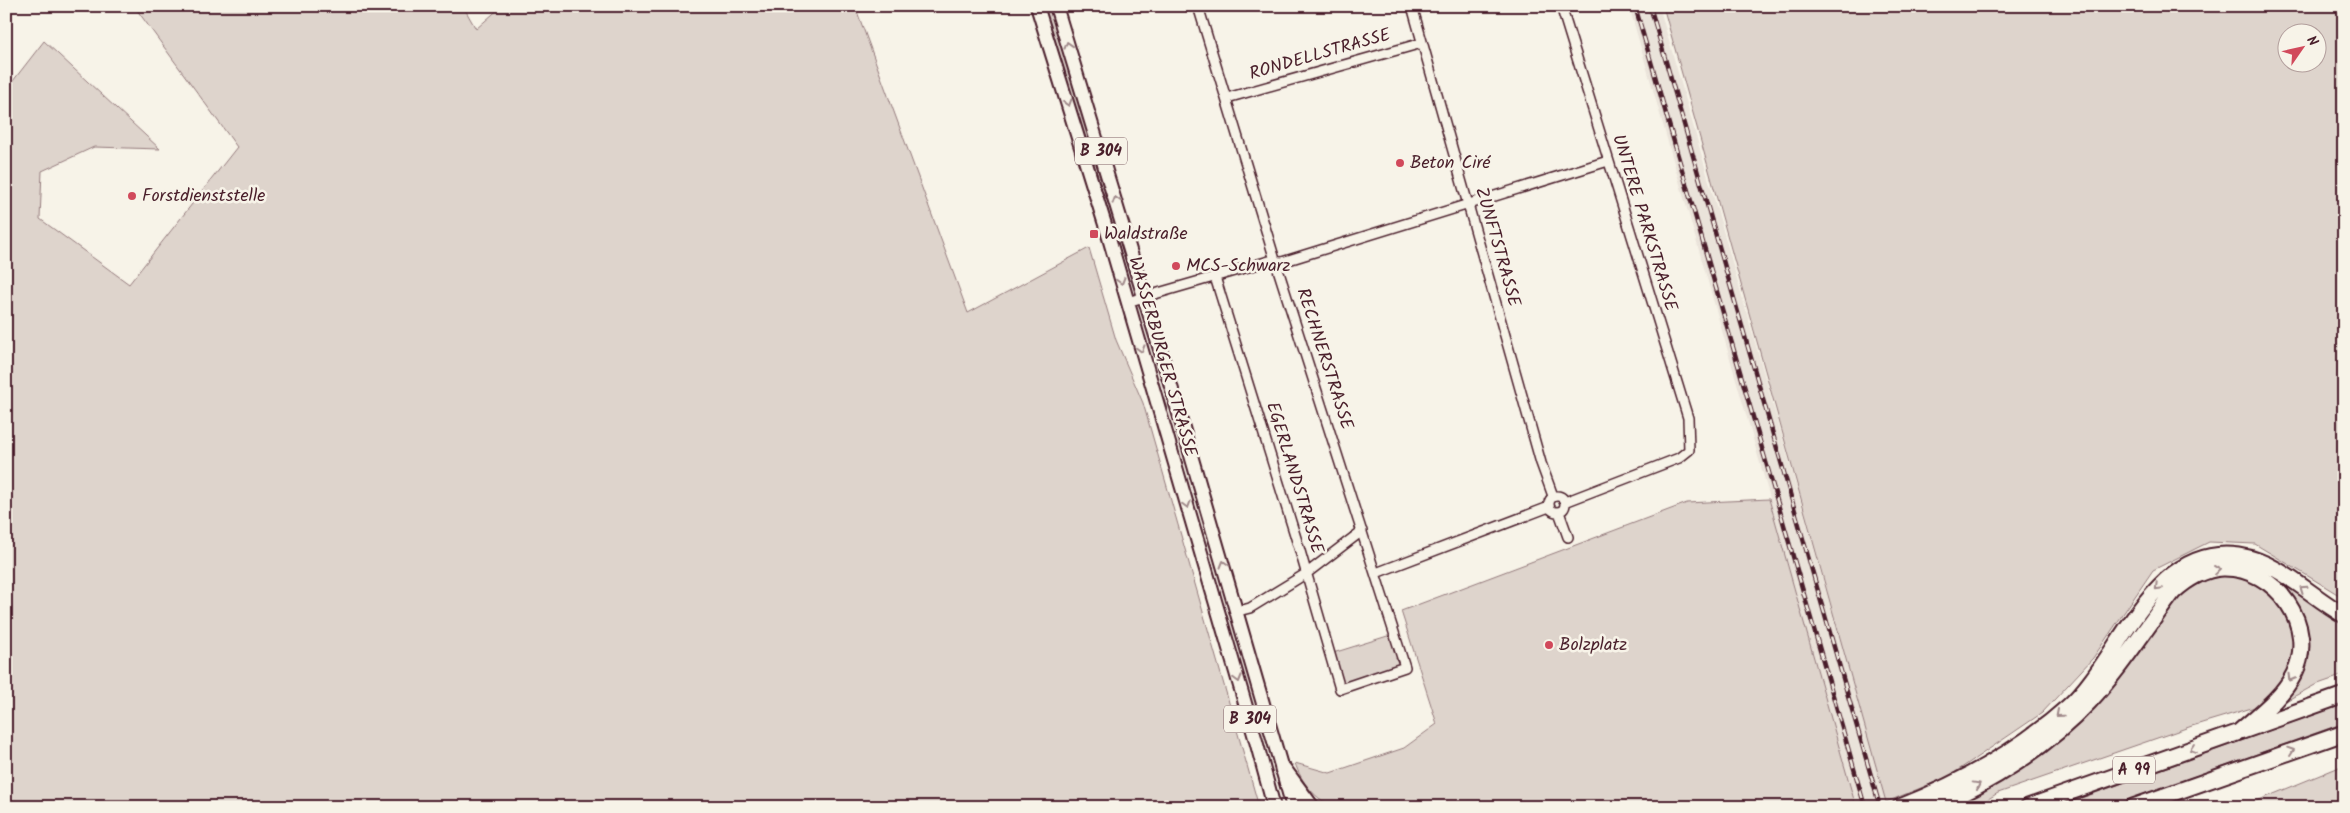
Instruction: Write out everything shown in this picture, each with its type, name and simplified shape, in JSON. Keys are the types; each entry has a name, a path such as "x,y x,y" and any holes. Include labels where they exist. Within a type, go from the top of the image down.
{"highway":[{"path":"1900,807 1933,794 1970,775 2018,746 2052,720 2079,696 2092,681 2156,589 2171,575 2193,562 2224,555 2238,556 2262,562 2344,616"},
{"path":"1934,807 2003,770 2059,730 2107,682 2173,592 2185,581 2198,574 2222,568 2245,572 2276,588 2291,607 2298,620 2301,634 2301,648 2294,674 2285,688 2239,732"},
{"name":"A 99","path":"2028,807 2344,695"},
{"name":"A 99","path":"2133,807 2344,733"},
{"path":"1283,769 1311,807"}],"main road":[{"name":"WASSERBURGER STRASSE","path":"1037,6 1225,632 1274,807"},
{"name":"WASSERBURGER STRASSE","path":"1056,6 1145,297 1283,769"},
{"name":"B 304","path":"1283,769 1293,807"}],"street":[{"name":"RECHNERSTRASSE","path":"1198,6 1275,260 1406,664"},
{"name":"ZUNFTSTRASSE","path":"1412,6 1539,456 1553,496"},
{"name":"UNTERE PARKSTRASSE","path":"1561,6 1688,418 1690,450 1679,458 1564,502"},
{"name":"RONDELLSTRASSE","path":"1227,98 1422,43"},
{"path":"1127,302 1275,260 1282,262 1608,161"},
{"name":"EGERLANDSTRASSE","path":"1214,277 1307,573 1340,689 1405,667 1406,664"},
{"path":"1553,496 1560,496 1564,502 1564,508 1559,512 1549,508 1549,501 1553,496"},
{"path":"1376,573 1549,508"},
{"path":"1559,512 1568,537"},
{"path":"1238,611 1250,608 1307,573 1362,531"}],"shaded area":[{"path":"134,6 463,6 476,29 502,6 855,6 968,313 1089,248 1116,340 1143,403 1259,807 6,807 6,90 44,41 160,149 94,147 42,171 40,219 129,284 237,147"},
{"path":"1044,6 1050,6 1132,270 1130,271 1114,216 1102,190"},
{"path":"1629,6 1659,6 1888,807 1856,807 1770,498"},
{"path":"1663,6 2344,6 2344,598 2255,544 2209,542 2153,570 2093,658 2042,713 1948,777 1886,802"},
{"path":"1769,499 1856,807 1520,807 1488,801 1416,804 1398,807 1336,807 1322,800 1305,784 1295,763 1330,773 1404,748 1437,724 1401,611 1687,503"},
{"path":"2266,571 2344,622 2344,675 2315,685 2284,702 2296,686 2306,666 2308,654 2306,631 2298,608 2284,586"},
{"path":"2224,575 2253,582 2276,598 2291,621 2295,652 2289,674 2277,690 2255,707 2192,726 1998,793 1975,807 1946,807 1997,781 2181,593 2198,582"},
{"path":"1394,634 1403,663 1342,683 1333,653"},
{"path":"2344,704 2344,723 2108,807 2056,807"},
{"path":"2344,764 2344,807 2242,807 2337,768"}],"railway":[{"path":"1635,6 1865,807"},
{"path":"1650,6 1880,807"}],"place":[{"name":"Beton Ciré","path":"1400,163"},
{"name":"Forstdienststelle","path":"132,196"},
{"name":"Waldstraße","path":"1094,234"},
{"name":"MCS-Schwarz","path":"1176,266"},
{"name":"Bolzplatz","path":"1549,645"}]}
